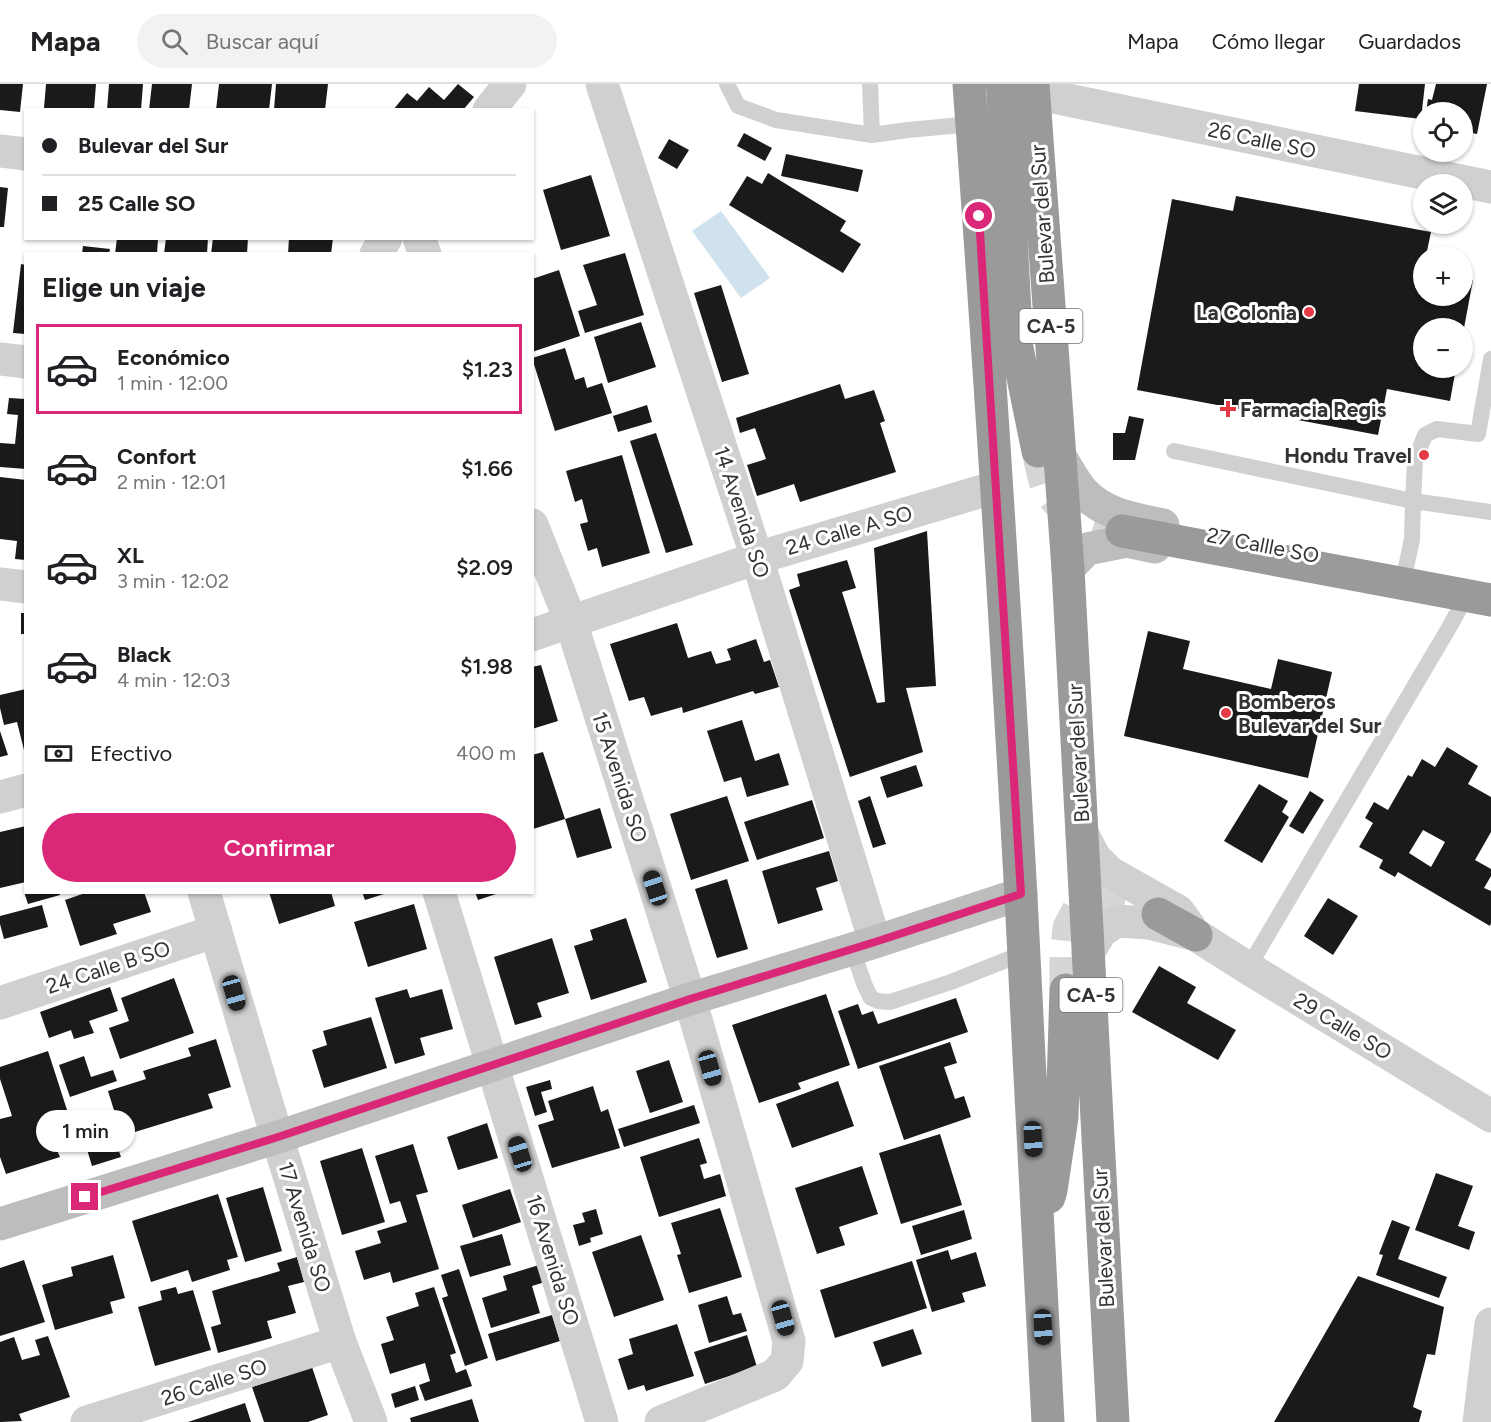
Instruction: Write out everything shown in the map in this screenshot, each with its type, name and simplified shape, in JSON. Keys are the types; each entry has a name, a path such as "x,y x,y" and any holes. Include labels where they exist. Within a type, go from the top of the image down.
{"highway":[{"path":"969,84 981,238 1021,894 1048,1422"},
{"path":"1002,84 1017,348 1049,454"},
{"name":"Bulevar del Sur","path":"1033,88 1049,454 1068,569 1113,1422"},
{"path":"1122,531 1484,601"},
{"path":"1158,914 1196,935"},
{"path":"1037,1231 1051,1190 1062,1117 1066,990"}],"street":[{"path":"491,108 510,84"},
{"name":"14 Avenida SO","path":"602,84 757,558 864,946"},
{"name":"26 Calle SO","path":"1033,88 1491,187"},
{"path":"0,151 24,154"},
{"path":"0,359 24,362"},
{"name":"27 Callle SO","path":"1049,454 1083,492 1101,508 1130,518 1462,584 1484,601"},
{"name":"24 Calle A SO","path":"534,634 757,558 996,487"},
{"name":"15 Avenida SO","path":"534,530 571,622 690,999 789,1341 787,1361 775,1376 661,1422"},
{"name":"27 Callle SO","path":"1068,569 1088,549 1127,541 1484,601"},
{"path":"0,584 24,587"},
{"path":"0,797 24,791"},
{"name":"29 Calle SO","path":"1082,833 1095,858 1109,872 1178,911 1196,935"},
{"name":"17 Avenida SO","path":"205,894 340,1342 371,1422"},
{"name":"16 Avenida SO","path":"440,894 602,1422"},
{"path":"0,1224 278,1137 690,999 864,946 1021,894"},
{"name":"29 Calle SO","path":"1088,953 1101,931 1117,921 1149,923 1196,935 1491,1116"},
{"name":"24 Calle B SO","path":"0,1003 216,931"},
{"path":"1479,1422 1491,1324"},
{"name":"26 Calle SO","path":"87,1422 340,1342"}],"lane":[{"path":"727,84 738,106 776,120 872,135 908,129 972,124"},
{"path":"870,84 872,135"},
{"path":"1405,572 1412,539 1415,461 1425,435 1437,429 1485,435 1491,359"},
{"path":"1174,451 1413,501 1491,513"},
{"path":"1248,968 1444,636 1484,601"},
{"path":"864,946 865,986 871,998 890,1002 951,982 1024,953"}],"water":[{"path":"721,211 770,278 741,298 692,231"}],"building":[{"path":"0,84 23,84 20,112 0,110"},
{"path":"46,84 96,84 94,108 44,108"},
{"path":"109,84 143,84 141,108 107,108"},
{"path":"152,84 192,84 189,108 149,108"},
{"path":"219,84 272,84 269,108 216,108"},
{"path":"276,84 328,84 325,108 274,108"},
{"path":"458,84 474,97 465,108 395,108 407,93 417,101 429,87 444,100"},
{"path":"1359,84 1425,84 1423,102 1413,102 1413,118 1355,111"},
{"path":"1436,84 1487,84 1477,134 1473,133 1473,102 1428,102 1428,99 1432,100"},
{"path":"744,133 772,148 765,161 737,146"},
{"path":"669,139 689,150 677,169 658,158"},
{"path":"786,154 863,170 858,192 781,176"},
{"path":"768,173 846,221 840,231 861,244 843,273 729,205 747,176 762,184"},
{"path":"591,175 610,236 561,250 543,190"},
{"path":"0,187 8,188 4,227 0,227"},
{"name":"La Colonia","path":"1236,196 1413,229 1413,234 1431,234 1428,246 1413,246 1413,306 1468,306 1466,318 1413,318 1413,378 1454,378 1450,401 1387,389 1378,435 1137,390 1172,199 1233,211"},
{"path":"117,240 158,240 157,252 115,252"},
{"path":"166,240 208,240 207,252 164,252"},
{"path":"213,240 248,240 247,252 211,252"},
{"path":"289,240 333,240 331,252 288,252"},
{"path":"83,246 110,249 109,252 82,252"},
{"path":"625,253 644,315 585,333 578,311 597,305 583,265"},
{"path":"21,264 24,265 24,334 13,333"},
{"path":"559,270 580,336 534,351 534,278"},
{"path":"721,285 749,374 722,382 694,293"},
{"path":"641,322 656,367 608,383 594,337"},
{"path":"565,348 575,380 584,377 587,388 602,383 612,413 555,431 534,364 534,357"},
{"path":"840,384 845,399 874,390 885,421 880,423 896,472 800,502 794,484 757,496 747,465 766,459 755,428 740,433 736,418"},
{"path":"9,398 24,399 24,469 0,467 0,443 15,444 18,415 7,414"},
{"path":"647,405 652,422 618,432 613,416"},
{"path":"1129,416 1144,419 1135,460 1113,460 1113,433 1125,433"},
{"path":"656,433 693,545 666,553 630,441"},
{"path":"622,455 650,553 602,567 597,548 588,551 580,524 588,522 582,499 575,502 566,471"},
{"path":"0,477 24,480 24,560 15,559 17,541 0,539"},
{"path":"927,531 936,686 906,688 923,752 850,777 789,590 800,586 797,574 847,560 856,588 842,592 877,703 885,702 874,548"},
{"path":"21,613 24,613 24,634 21,634"},
{"path":"677,623 688,658 711,651 716,664 731,660 727,649 756,639 764,662 770,660 779,687 755,694 753,691 683,713 682,707 651,716 644,697 629,701 610,644"},
{"name":"Bomberos Bulevar del Sur","path":"1148,631 1190,641 1183,669 1271,689 1278,659 1332,672 1308,778 1124,736"},
{"path":"541,665 558,721 534,728 534,667"},
{"path":"24,689 24,750 17,722 4,725 0,695"},
{"path":"742,720 755,761 779,753 789,785 747,797 741,777 724,782 707,731"},
{"path":"0,731 8,755 0,757"},
{"path":"1447,747 1478,766 1468,784 1491,797 1491,832 1475,860 1491,869 1491,876 1484,888 1491,891 1490,926 1398,872 1395,877 1379,868 1383,860 1359,847 1373,823 1365,818 1374,802 1388,810 1408,775 1412,777 1422,759 1435,767","holes":["1423,830 1445,842 1431,867 1409,853"]},
{"path":"543,752 565,819 534,829 534,754"},
{"path":"916,765 923,786 887,798 880,777"},
{"path":"1259,784 1288,801 1282,812 1289,817 1262,863 1224,841"},
{"path":"1310,791 1324,800 1303,834 1289,826"},
{"path":"727,796 749,861 691,880 670,814"},
{"path":"870,796 886,844 873,848 858,801"},
{"path":"812,800 824,838 757,860 744,822"},
{"path":"600,808 612,848 577,858 565,819"},
{"path":"24,826 24,882 0,888 0,832"},
{"path":"829,851 838,881 816,888 823,910 778,924 762,871"},
{"path":"727,879 748,949 717,958 695,889"},
{"path":"25,894 60,894 60,895 28,904"},
{"path":"82,894 145,894 151,912 113,924 117,934 80,946 65,900"},
{"path":"270,894 332,894 335,906 279,924"},
{"path":"363,894 384,894 365,900"},
{"path":"476,894 496,894 478,900"},
{"path":"1328,898 1358,916 1333,955 1304,936"},
{"path":"414,904 427,949 368,967 354,922"},
{"path":"42,905 48,927 4,939 0,916"},
{"path":"626,918 647,982 591,1000 574,946 593,940 590,930"},
{"path":"552,938 569,993 537,1003 542,1017 515,1025 494,957"},
{"path":"1159,966 1196,987 1187,1003 1236,1030 1218,1060 1132,1012"},
{"path":"174,978 194,1033 120,1059 109,1028 129,1021 121,998"},
{"path":"110,987 118,1011 89,1021 94,1033 74,1039 71,1030 49,1038 40,1012"},
{"path":"407,989 410,998 442,989 453,1029 420,1038 425,1055 395,1064 375,998"},
{"path":"826,994 850,1065 798,1083 801,1089 759,1103 732,1025"},
{"path":"956,998 968,1032 858,1069 838,1011 858,1004 862,1015 873,1011 878,1024"},
{"path":"371,1017 387,1068 324,1088 312,1050 327,1045 323,1031"},
{"path":"216,1039 231,1087 208,1094 213,1108 122,1136 108,1091 146,1079 143,1071 191,1056 188,1048"},
{"path":"950,1042 957,1063 944,1067 955,1099 964,1096 971,1117 904,1140 879,1066"},
{"path":"48,1051 77,1141 56,1148 60,1157 6,1174 0,1157 0,1119 12,1116 0,1079 0,1067"},
{"path":"84,1056 91,1077 113,1070 117,1081 70,1097 59,1065"},
{"path":"669,1060 683,1102 650,1113 636,1071"},
{"path":"550,1080 552,1089 541,1092 547,1112 535,1116 526,1087"},
{"path":"838,1081 854,1126 792,1148 776,1104"},
{"path":"593,1086 601,1112 608,1109 620,1148 552,1168 538,1125 554,1120 548,1101"},
{"path":"694,1105 700,1123 624,1147 618,1129"},
{"path":"487,1123 498,1158 458,1170 447,1137"},
{"path":"113,1134 121,1157 92,1166 85,1143"},
{"path":"940,1134 962,1205 901,1224 879,1153"},
{"path":"699,1138 707,1163 700,1165 704,1179 720,1174 726,1196 659,1217 640,1157"},
{"path":"413,1144 428,1192 416,1195 439,1269 393,1283 390,1272 364,1280 355,1251 381,1243 377,1231 407,1222 400,1201 390,1204 375,1156"},
{"path":"362,1148 385,1222 342,1235 320,1161"},
{"path":"862,1166 878,1214 839,1227 845,1245 817,1254 795,1188"},
{"path":"1436,1173 1473,1186 1458,1226 1475,1232 1469,1250 1415,1230"},
{"path":"263,1187 282,1251 245,1262 226,1198"},
{"path":"510,1189 521,1222 473,1238 462,1205"},
{"path":"218,1194 238,1257 227,1260 230,1270 192,1282 188,1270 151,1282 132,1221"},
{"path":"720,1208 742,1277 689,1293 677,1255 681,1254 671,1223"},
{"path":"596,1209 603,1234 590,1238 591,1242 579,1246 573,1225 585,1222 582,1213"},
{"path":"964,1210 972,1239 921,1255 912,1226"},
{"path":"1392,1220 1410,1227 1398,1259 1447,1277 1439,1298 1376,1275 1383,1255 1379,1254"},
{"path":"502,1234 511,1265 470,1277 460,1246"},
{"path":"641,1235 664,1300 614,1317 592,1252"},
{"path":"948,1250 951,1260 976,1252 986,1286 962,1293 965,1302 932,1312 916,1260"},
{"path":"113,1255 125,1298 110,1302 113,1313 55,1330 42,1285 73,1276 71,1267"},
{"path":"297,1257 304,1282 288,1286 296,1313 267,1321 272,1338 218,1353 211,1327 221,1324 212,1291 280,1271 277,1263"},
{"path":"24,1260 45,1322 0,1336 0,1268"},
{"path":"912,1261 927,1308 835,1338 820,1290"},
{"path":"539,1265 545,1282 532,1286 540,1313 491,1328 482,1298 507,1290 503,1276"},
{"path":"459,1269 488,1358 465,1366 442,1298 448,1296 441,1275"},
{"path":"1358,1276 1444,1307 1435,1355 1427,1354 1413,1407 1422,1411 1419,1422 1274,1422"},
{"path":"176,1287 178,1294 193,1290 211,1350 155,1366 138,1307 162,1300 160,1291"},
{"path":"434,1287 456,1353 450,1355 456,1373 466,1369 472,1386 425,1401 419,1385 430,1381 425,1363 390,1374 381,1344 394,1340 386,1317 419,1306 415,1293"},
{"path":"727,1296 733,1315 741,1313 747,1331 709,1343 698,1305"},
{"path":"552,1315 560,1341 496,1361 488,1334"},
{"path":"677,1324 694,1376 646,1391 644,1385 628,1390 618,1359 633,1354 629,1339"},
{"path":"913,1329 922,1354 882,1367 873,1342"},
{"path":"747,1335 757,1367 705,1384 694,1352"},
{"path":"48,1336 70,1397 19,1414 22,1421 0,1422 0,1342 14,1337 22,1360 40,1355 35,1340"},
{"path":"312,1367 328,1415 308,1422 264,1422 252,1387"},
{"path":"415,1386 419,1400 395,1408 391,1394"},
{"path":"472,1399 479,1422 411,1422 410,1418"},
{"path":"245,1403 251,1422 188,1422"}],"tunnel":[{"path":"1038,451 1046,484 1064,508 1082,518 1122,531"},
{"path":"1066,990 1069,928 1079,909 1093,903 1114,901 1137,904 1158,914"}],"place":[{"name":"La Colonia","path":"1309,312"},
{"name":"Farmacia Regis","path":"1228,409"},
{"name":"Hondu Travel","path":"1424,455"},
{"name":"Bomberos Bulevar del Sur","path":"1226,713"}],"route":[{"path":"85,1197 278,1137 690,999 1021,894 979,216"}]}
